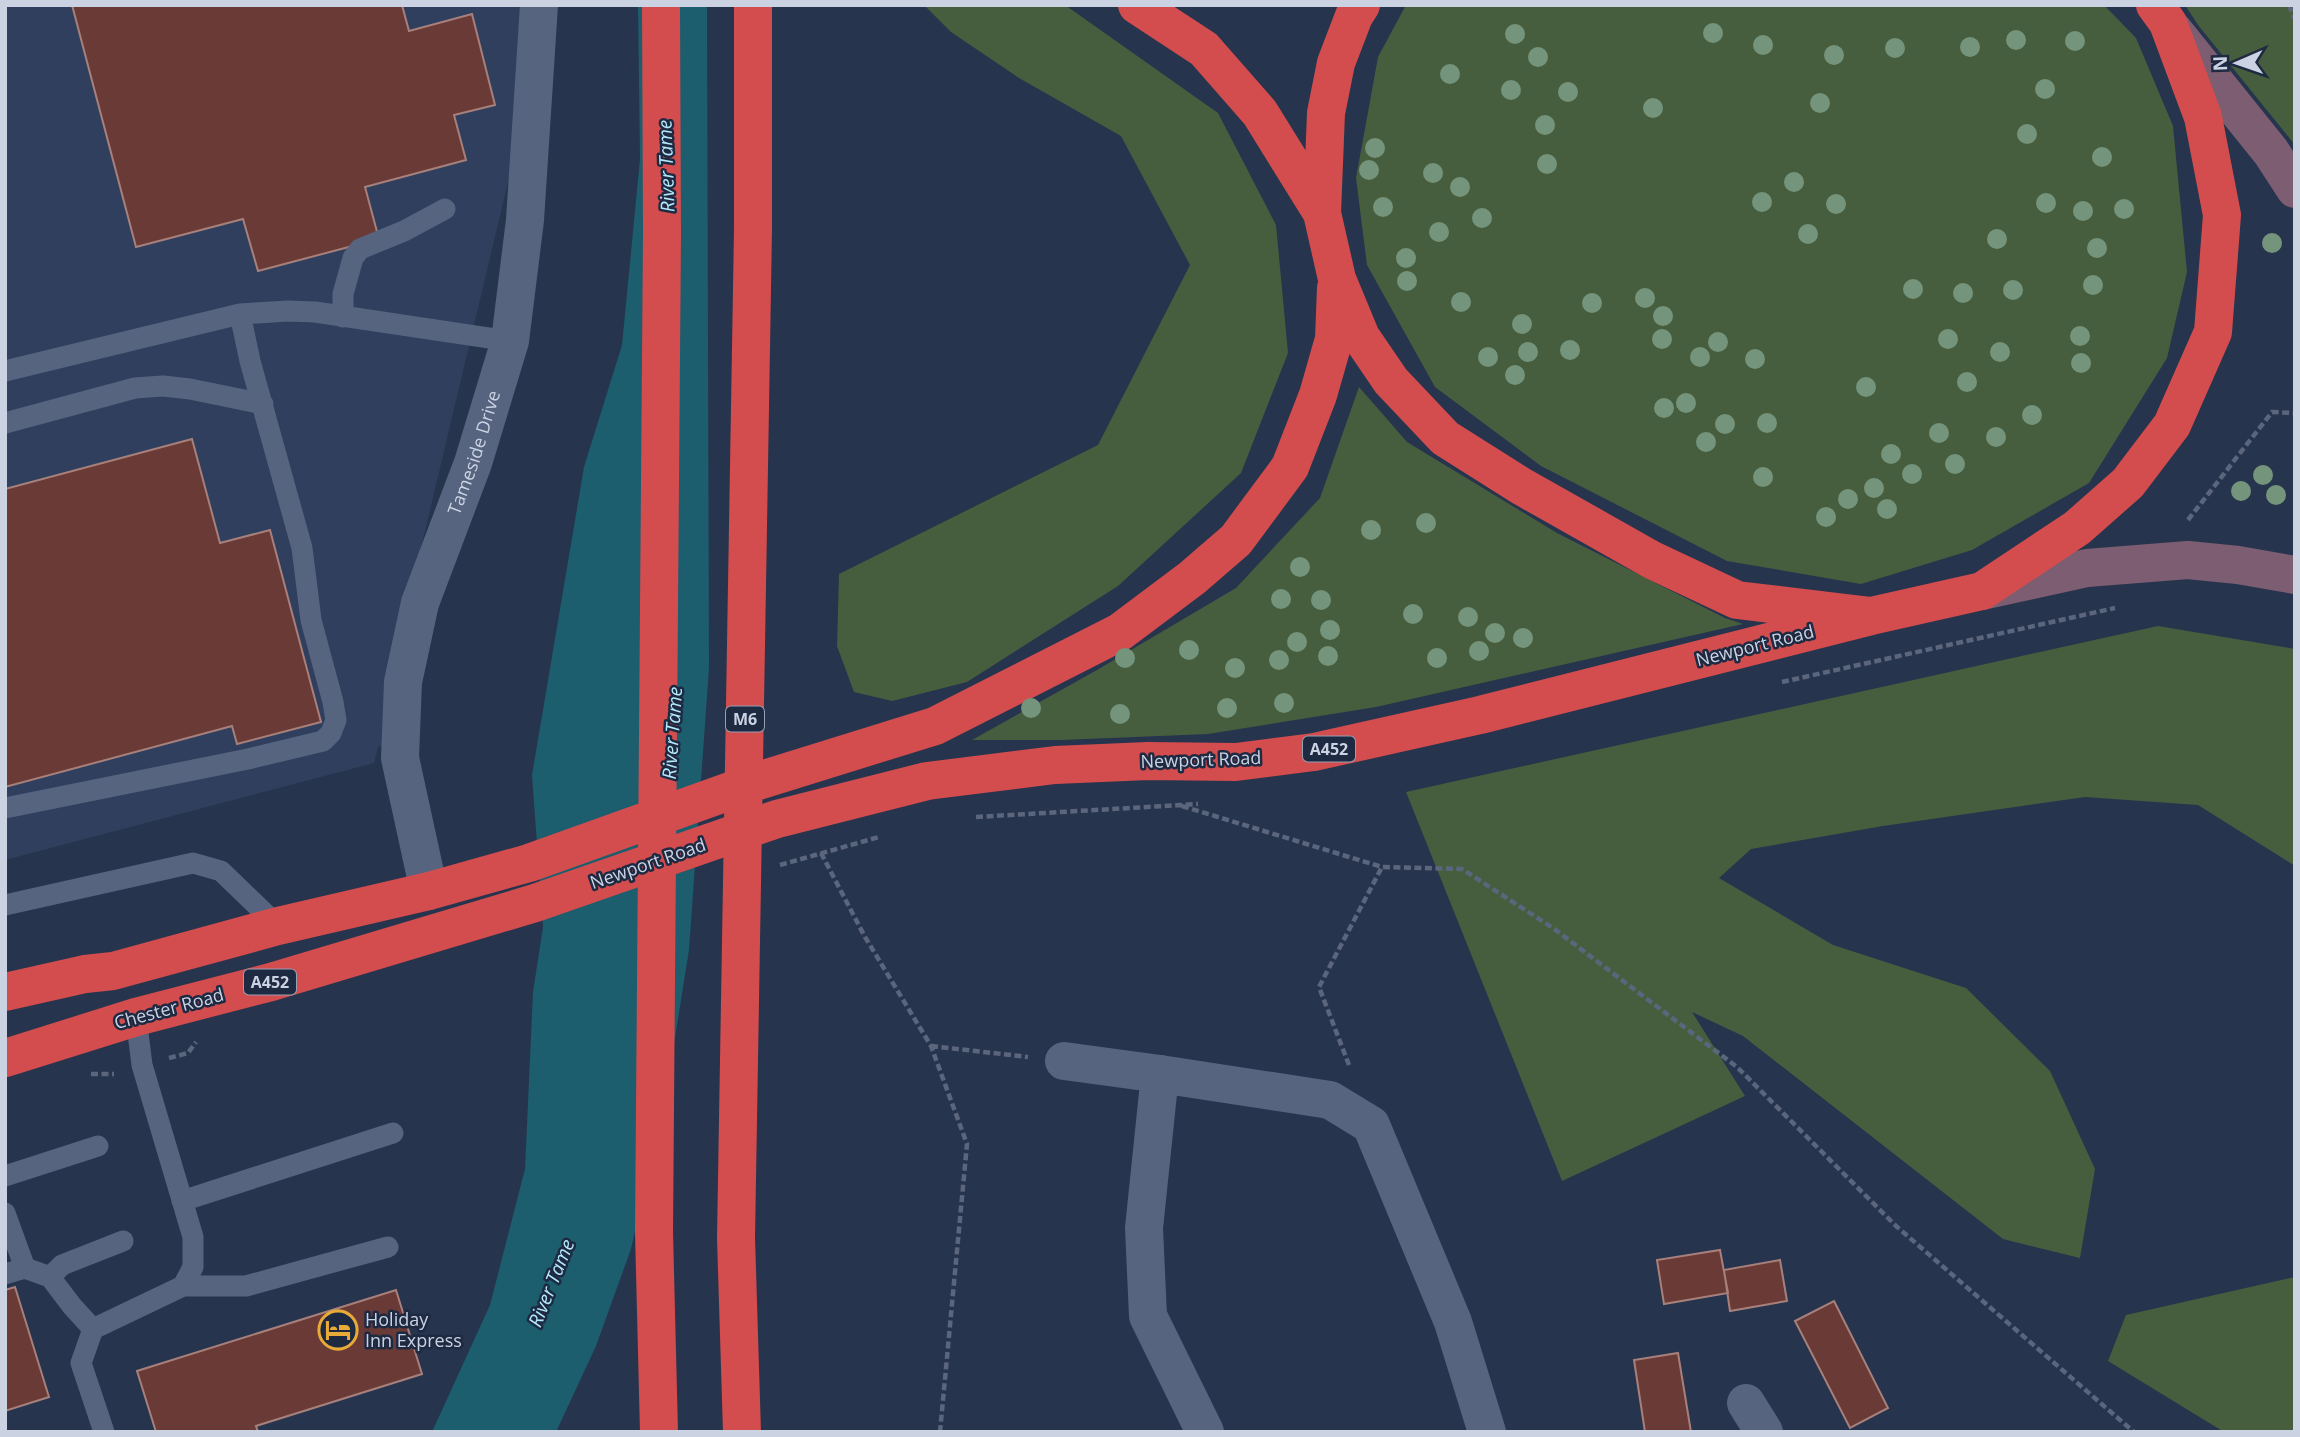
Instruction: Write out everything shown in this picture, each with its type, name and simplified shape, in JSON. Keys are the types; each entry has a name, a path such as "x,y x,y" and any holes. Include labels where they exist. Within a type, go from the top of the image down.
{"highway":[{"path":"659,1432 654,1218 662,247 661,5"},
{"name":"M6","path":"742,1432 736,1238 753,243 753,5"},
{"path":"1137,5 1204,49 1260,113 1322,213"},
{"path":"1361,5 1336,63 1326,113 1322,213 1337,279 1362,337 1391,381 1445,438 1455,445 1641,554 1737,600 1871,617"},
{"path":"1982,591 2077,528 2128,483 2172,425 2213,332 2222,215 2203,117 2162,14"},
{"path":"5,992 85,974 113,971 529,863 761,780 935,726 1121,632 1192,578 1236,540 1290,467 1318,395 1334,339 1337,279"},
{"name":"Newport Road","path":"535,903 777,819 928,781 1082,764 1236,762 1314,752 1480,715 1982,591"},
{"name":"Chester Road","path":"5,1058 136,1017 271,982 535,903"}],"main road":[{"path":"2162,14 2271,152 2295,189"},
{"path":"1982,591 2087,568 2188,560 2295,575"}],"street":[{"name":"Tameside Drive","path":"429,891 400,758 403,681 420,603 473,463 510,341 525,220 539,5"},
{"path":"1063,1061 1330,1100 1371,1125 1453,1322 1487,1432"},
{"path":"1160,1074 1144,1228 1148,1316 1205,1432"}],"lane":[{"path":"343,317 342,294 353,258 360,249 404,231 445,209"},
{"path":"5,371 240,314 288,311 510,341"},
{"path":"5,808 260,756 323,741 331,733 336,720 311,620 302,548 250,361 240,314"},
{"path":"5,424 135,388 163,386 263,404"},
{"path":"5,905 193,863 221,871 278,926"},
{"path":"136,1017 142,1065 193,1237 193,1267 183,1286"},
{"path":"182,1201 393,1133"},
{"path":"5,1176 98,1146"},
{"path":"5,1213 15,1271 50,1278 93,1329"},
{"path":"50,1278 62,1265 123,1241"},
{"path":"104,1432 81,1363 93,1329 183,1286 246,1286 388,1247"}],"path":[{"path":"2289,5 2295,20"},
{"path":"2188,560 2188,520 2272,412 2295,414"},
{"path":"1178,805 1382,867 1462,869 1553,928 1737,1067 1896,1227 2134,1432"},
{"path":"821,853 865,937 931,1046 967,1144 940,1432"},
{"path":"777,866 804,858"},
{"path":"1371,1125 1319,987 1382,867"},
{"path":"931,1046 1063,1061"}],"shaded area":[{"path":"5,5 525,5 518,140 416,569 383,745 378,747 374,763 5,860"}],"green space":[{"path":"924,5 1065,5 1218,113 1276,225 1288,353 1241,473 1118,586 967,682 892,701 854,692 837,646 839,574 1098,445 1190,265 1121,136 1019,78 951,32"},
{"path":"1406,5 2104,5 2136,38 2173,126 2187,272 2167,358 2089,483 1972,550 1861,584 1727,561 1541,466 1435,387 1367,265 1356,178 1378,57"},
{"path":"2185,5 2295,5 2295,145 2198,25"},
{"path":"1359,387 1407,442 1557,533 1725,618 1743,624 1376,707 1208,734 1061,740 972,740 1236,588 1320,498"},
{"path":"2158,626 2295,649 2295,866 2198,805 2085,797 1883,826 1751,849 1719,878 1833,945 1966,988 2050,1071 2095,1169 2080,1258 2003,1239 1743,1036 1692,1012 1745,1096 1562,1181 1406,792"},
{"path":"2295,1277 2295,1432 2224,1432 2108,1361 2126,1315"}],"water":[{"name":"River Tame","path":"638,5 707,5 709,668 689,950 666,1094 631,1249 596,1346 556,1432 432,1432 490,1305 525,1169 533,992 543,927 532,775 584,467 622,345 640,159"}],"building":[{"path":"72,5 402,5 409,31 472,14 495,105 454,115 466,160 365,187 379,239 258,271 243,219 136,247"},
{"path":"192,439 220,543 270,530 321,722 237,744 232,726 5,787 5,489"},
{"path":"1720,1250 1728,1293 1664,1304 1657,1260"},
{"path":"1780,1260 1787,1301 1730,1311 1724,1270"},
{"path":"15,1287 49,1397 5,1411 5,1290"},
{"name":"Holiday Inn Express","path":"396,1290 422,1374 256,1426 258,1432 156,1432 137,1371"},
{"path":"1834,1301 1888,1408 1850,1428 1795,1321"},
{"path":"1678,1353 1691,1432 1645,1432 1634,1360"}],"place":[{"name":"Holiday Inn Express","path":"338,1330"}]}
